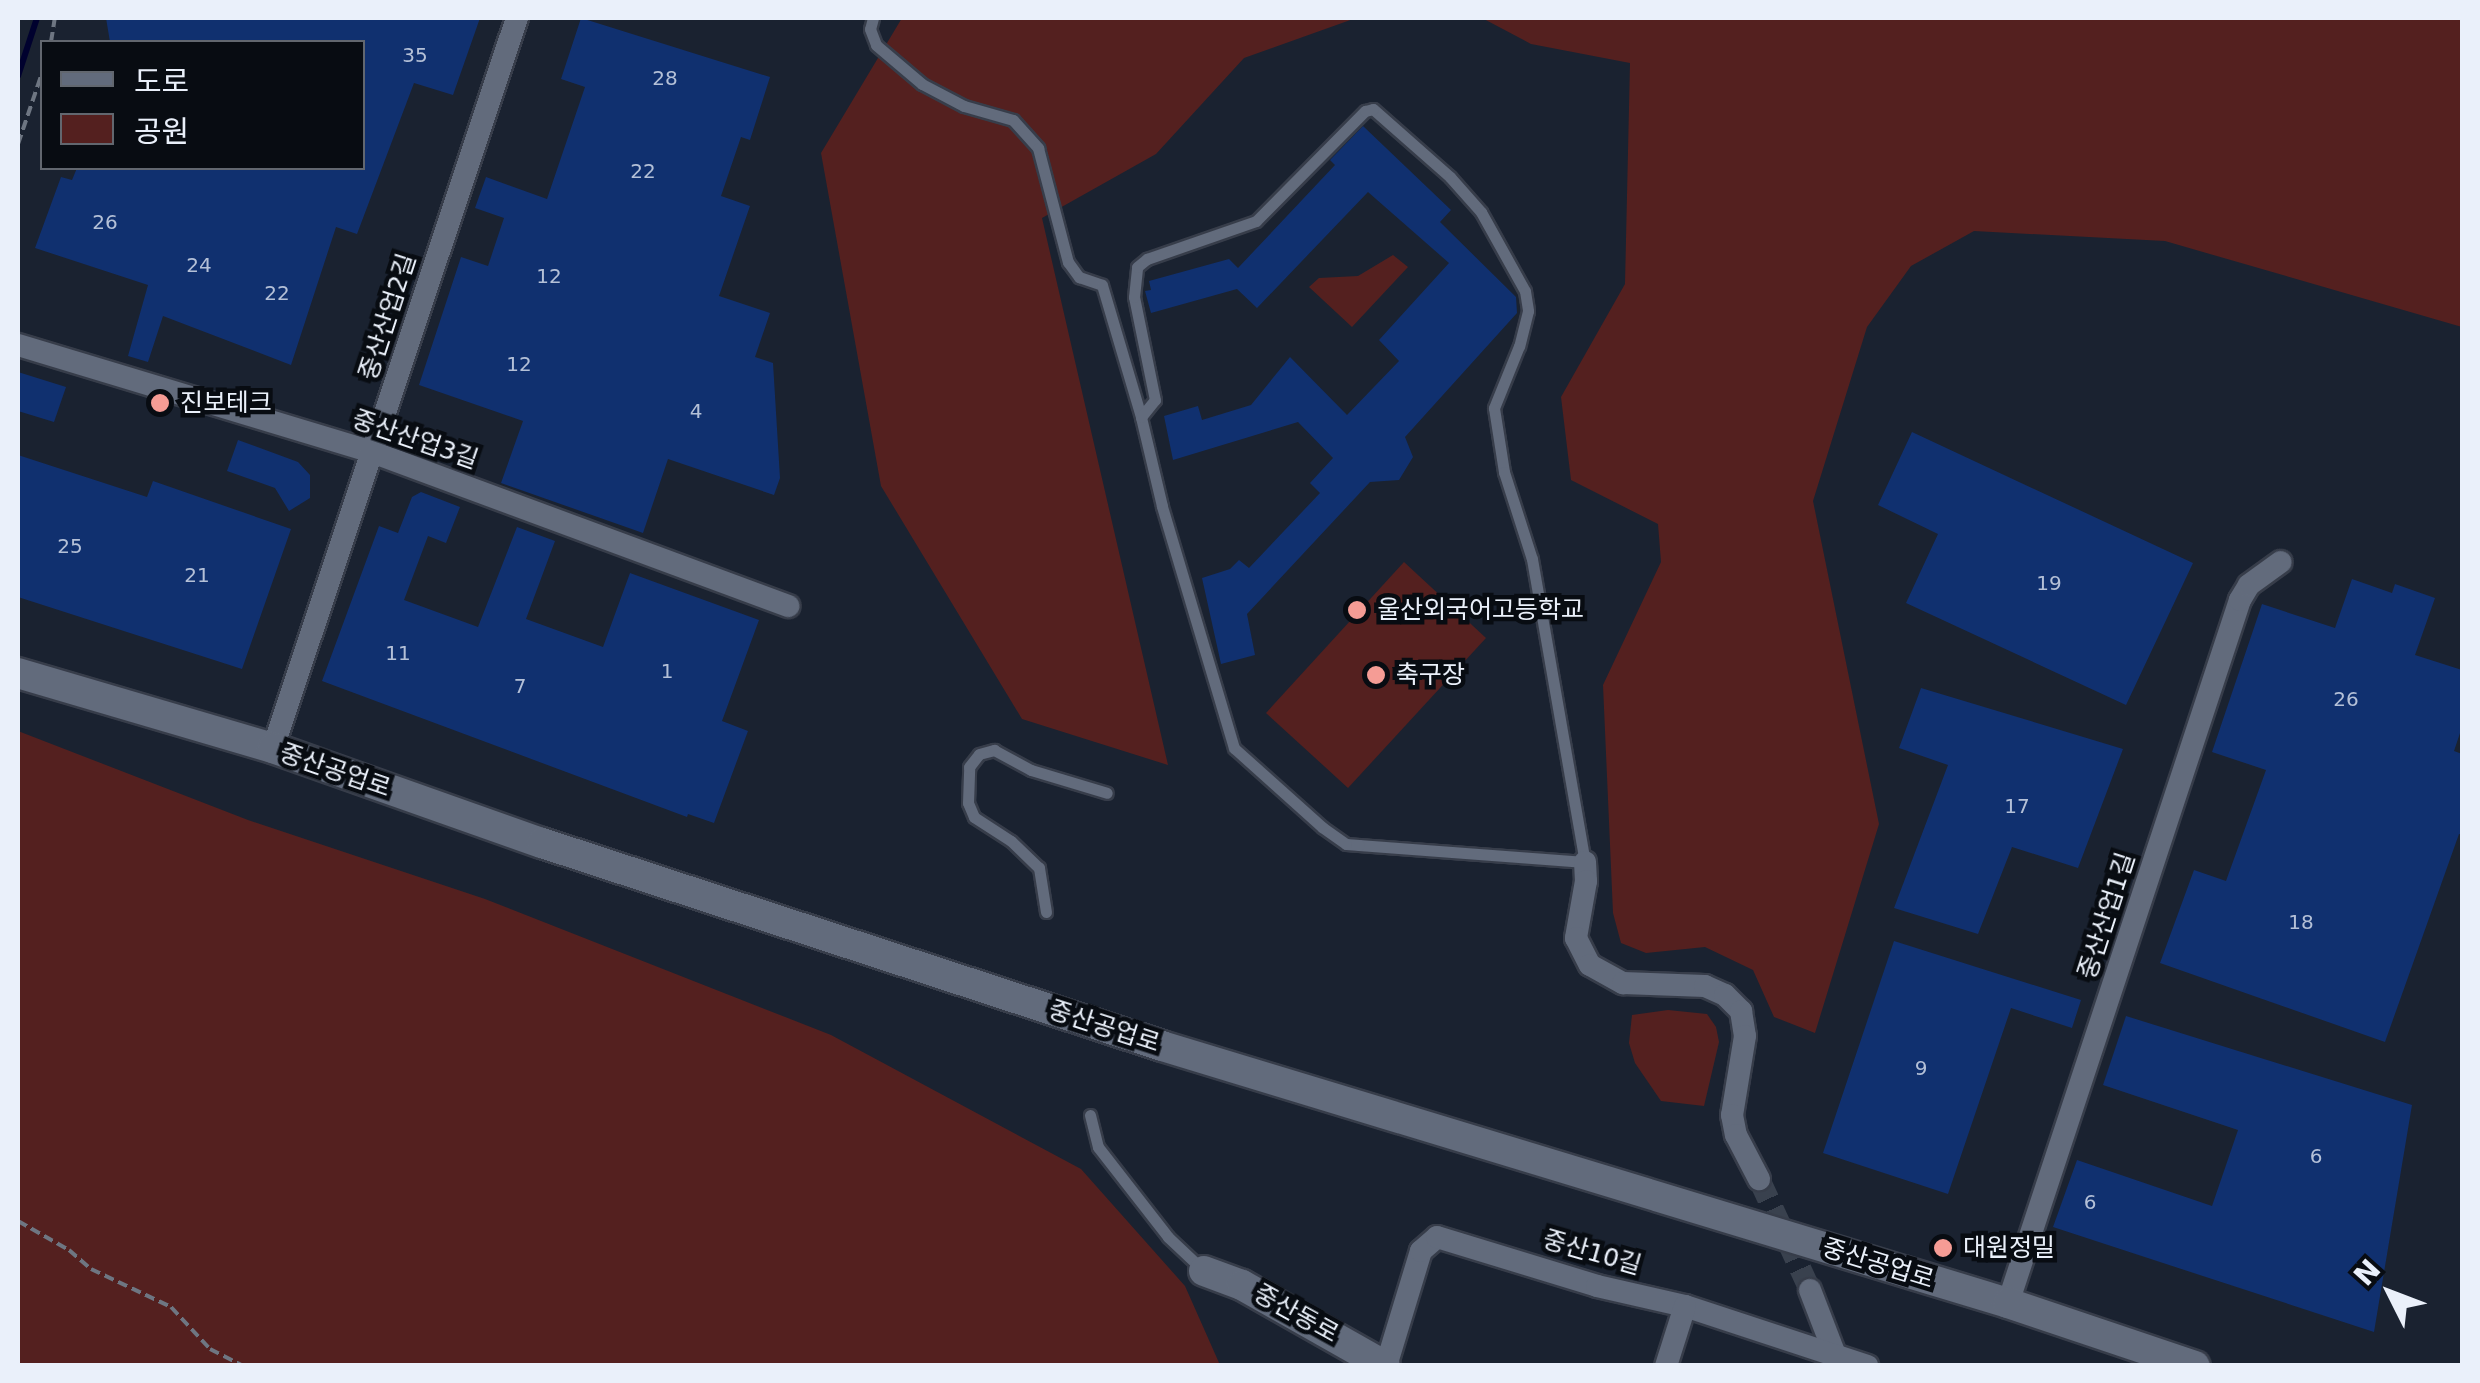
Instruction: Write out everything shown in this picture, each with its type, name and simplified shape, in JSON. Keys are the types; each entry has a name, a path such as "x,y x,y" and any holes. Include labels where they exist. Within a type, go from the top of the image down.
{"street":[{"name":"중산산업2길","path":"272,748 517,18"},
{"name":"중산산업3길","path":"18,345 372,452 788,606"},
{"name":"중산산업1길","path":"2008,1304 2240,600 2249,585 2281,562"},
{"name":"중산공업로","path":"18,673 272,748 542,843 1162,1046 2008,1304 2195,1366"},
{"path":"1585,862 1586,882 1576,938 1590,965 1623,983 1705,986 1725,995 1741,1011 1746,1036 1732,1115 1736,1136 1759,1180"},
{"name":"중산10길","path":"1386,1366 1421,1251 1437,1237 1597,1286 1685,1306 1838,1361 1867,1366"},
{"name":"중산동로","path":"1204,1270 1242,1284 1386,1366"},
{"path":"1810,1290 1838,1361"},
{"path":"1666,1366 1685,1306"}],"lane":[{"path":"873,18 870,29 876,45 922,84 964,106 1013,120 1038,148 1068,262 1079,277 1102,286 1234,748 1346,844 1585,862 1532,559 1504,472 1494,408 1519,346 1528,311 1525,290 1481,212 1450,177 1372,108 1256,221 1147,259 1137,268 1134,297 1155,400 1141,417"},
{"path":"1046,912 1039,868 1011,841 974,816 968,803 969,767 979,754 994,750 1032,770 1107,794"},
{"path":"1090,1115 1098,1147 1168,1237 1204,1270"}],"path":[{"path":"18,144 40,79"},
{"path":"18,1221 69,1250 91,1269 170,1307 210,1350 244,1366"}],"green space":[{"path":"902,18 1356,18 1244,58 1156,154 1042,218 1168,765 1022,719 881,486 821,153"},
{"path":"1482,18 2462,18 2462,327 2165,241 1974,231 1911,266 1867,327 1813,501 1879,824 1815,1033 1774,1017 1753,970 1705,947 1646,953 1621,943 1613,913 1603,685 1661,562 1658,524 1571,480 1561,397 1625,284 1630,63 1531,44"},
{"path":"1393,255 1408,267 1352,327 1309,287 1319,278 1358,276"},
{"name":"축구장","path":"1404,562 1486,638 1348,788 1266,713"},
{"path":"18,731 248,820 485,899 831,1035 1081,1169 1185,1286 1220,1365 18,1365"},
{"path":"1668,1010 1707,1014 1716,1027 1719,1042 1704,1106 1661,1101 1635,1063 1629,1043 1632,1015"}],"building":[{"path":"106,18 480,18 453,95 414,83 357,234 336,227 291,365 163,316 148,362 128,356 148,285 35,248 61,177 72,180 76,170 365,170 365,40 110,40"},
{"path":"581,18 770,77 750,140 741,137 721,196 750,206 719,296 770,313 755,357 773,363 780,478 774,495 668,459 643,533 501,483 523,421 419,385 461,257 488,266 504,218 475,208 486,177 547,199 585,87 561,79"},
{"path":"1363,126 1451,210 1440,222 1516,297 1517,313 1405,437 1413,457 1399,480 1370,482 1247,614 1255,655 1221,664 1202,578 1230,569 1239,560 1249,568 1320,493 1310,483 1333,458 1298,422 1173,460 1164,416 1198,406 1202,420 1251,405 1290,357 1347,415 1399,361 1379,340 1449,263 1368,192 1257,308 1237,289 1151,313 1145,291 1151,290 1149,281 1229,259 1238,268 1335,165 1330,160"},
{"path":"18,372 66,387 54,422 18,411"},
{"path":"1912,432 2193,563 2126,705 1906,603 1938,534 1878,505"},
{"path":"238,440 298,462 310,475 310,498 289,511 275,488 227,471"},
{"path":"18,455 147,497 153,481 291,529 242,669 18,597"},
{"path":"421,492 460,507 446,543 428,536 404,600 478,627 517,527 555,541 526,619 603,647 630,573 759,620 722,721 748,731 714,823 688,814 687,817 322,681 379,526 398,533 412,497"},
{"path":"2352,579 2392,593 2395,584 2435,598 2415,655 2462,670 2462,727 2454,751 2462,754 2462,835 2459,834 2385,1042 2160,963 2194,870 2226,881 2266,770 2212,752 2262,604 2335,628"},
{"path":"1921,688 2123,749 2078,868 2012,847 1978,934 1894,908 1948,765 1899,748"},
{"path":"1894,941 2081,1000 2072,1028 2011,1008 1948,1194 1823,1153"},
{"path":"2126,1016 2412,1105 2374,1332 2053,1227 2077,1160 2212,1206 2238,1130 2103,1085"}],"waterway":[{"path":"18,76 37,18"}],"tunnel":[{"path":"1759,1179 1810,1290"}],"place":[{"name":"진보테크","path":"160,403"},
{"name":"울산외국어고등학교","path":"1357,610"},
{"name":"축구장","path":"1376,675"},
{"name":"대원정밀","path":"1943,1248"}]}
